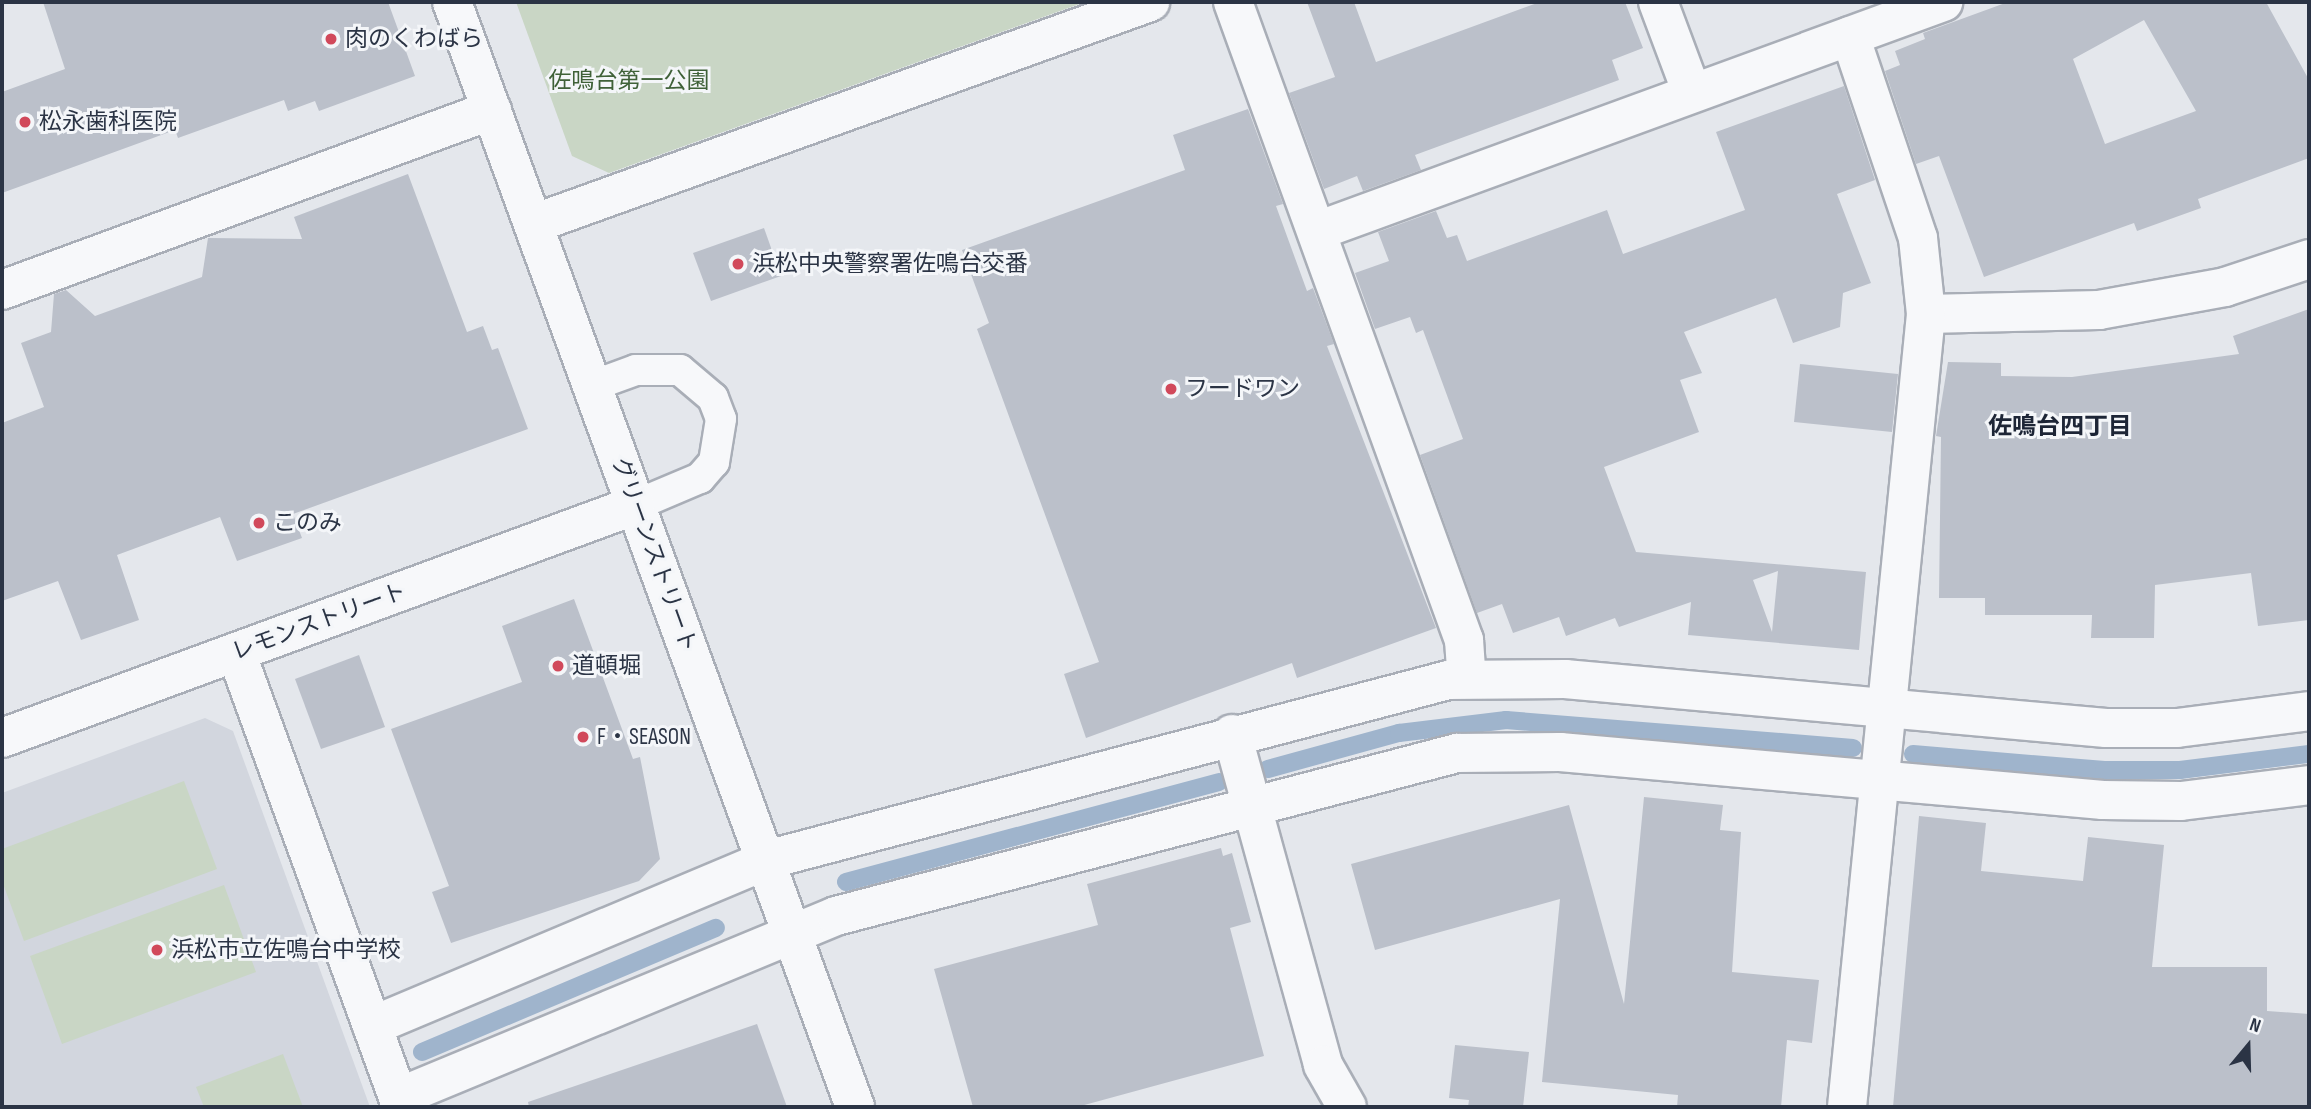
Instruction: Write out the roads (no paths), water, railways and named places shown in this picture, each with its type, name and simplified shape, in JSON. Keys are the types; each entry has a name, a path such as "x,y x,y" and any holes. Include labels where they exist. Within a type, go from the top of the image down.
{"street":[{"name":"グリーンストリート","path":"452,2 855,1107"},
{"path":"533,224 1150,2"},
{"path":"1233,2 1464,640 1467,679"},
{"path":"1658,2 1692,93"},
{"path":"1317,231 1943,2"},
{"path":"1847,1107 1926,314 1918,237 1850,36"},
{"path":"2,290 492,110"},
{"path":"1926,314 2112,308 2225,287 2309,259"},
{"name":"レモンストリート","path":"2,738 636,506"},
{"path":"236,652 400,1102 792,932 1406,763 1507,749 2116,800 2181,801 2309,785"},
{"path":"372,1026 766,860 1390,692 1467,679 1564,679 2130,728 2309,711"},
{"path":"1232,734 1323,1065 1347,1107"}],"lane":[{"path":"592,386 636,370 680,370 713,398 721,419 714,462 700,478 636,506"}],"waterway":[{"path":"1268,769 1399,733 1506,720 1853,748"},
{"path":"1913,754 2104,770 2180,770 2309,754"},
{"path":"846,882 1219,782"},
{"path":"422,1052 716,928"}],"place":[{"name":"肉のくわばら","path":"331,39"},
{"name":"松永歯科医院","path":"25,122"},
{"name":"浜松中央警察署佐鳴台交番","path":"738,264"},
{"name":"フードワン","path":"1171,389"},
{"name":"このみ","path":"259,523"},
{"name":"道頓堀","path":"558,666"},
{"name":"F・SEASON","path":"583,737"},
{"name":"浜松市立佐鳴台中学校","path":"157,950"}],"district":[{"name":"佐鳴台四丁目","path":"2060,427"}],"park label":[{"name":"佐鳴台第一公園","path":"629,81"}]}
